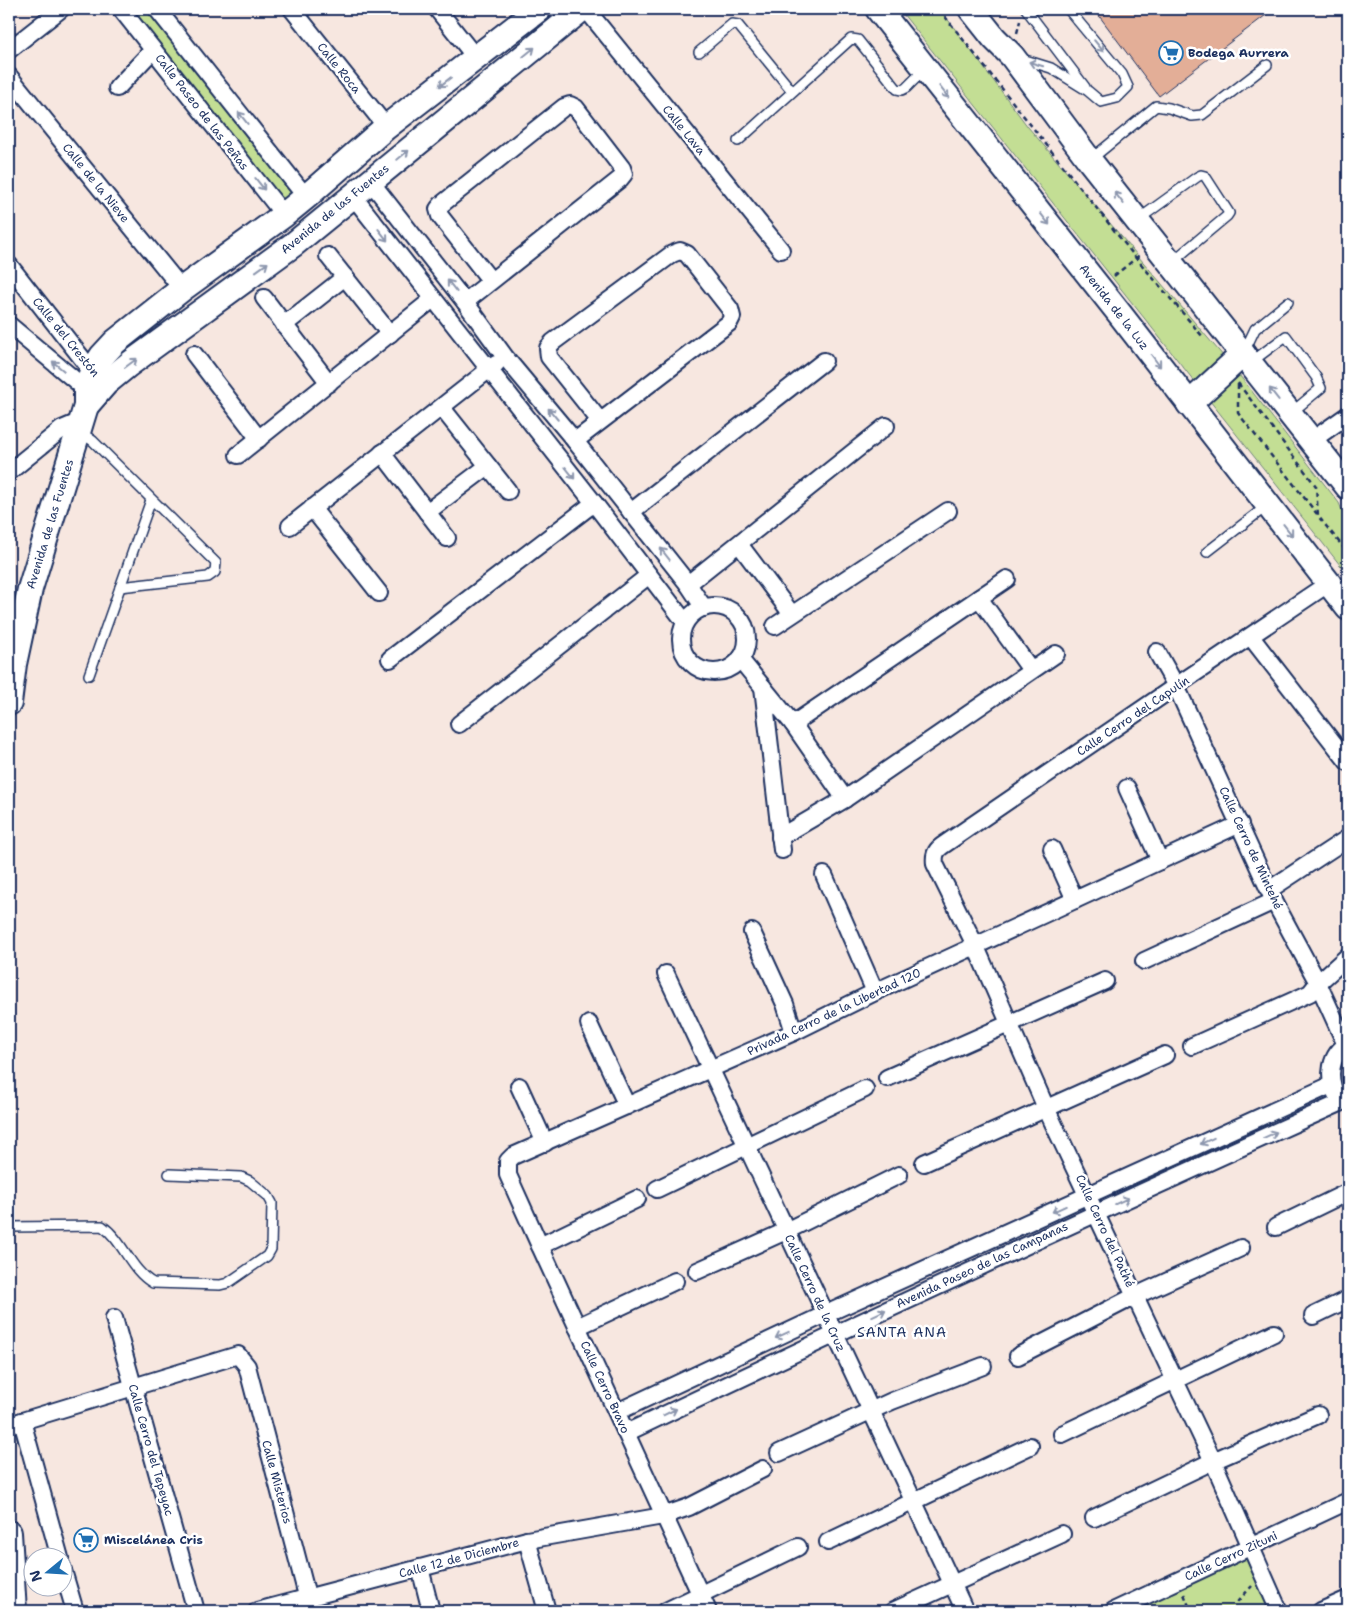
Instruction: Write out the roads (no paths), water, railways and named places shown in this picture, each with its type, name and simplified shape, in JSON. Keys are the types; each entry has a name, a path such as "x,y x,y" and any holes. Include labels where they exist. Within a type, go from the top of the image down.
{"main road":[{"name":"Avenida de las Fuentes","path":"9,703 11,662 30,589 102,356 115,342 182,290 284,215 385,128 538,9"},
{"name":"Avenida de las Fuentes","path":"89,400 136,359 294,244 582,9"},
{"name":"Avenida de la Luz","path":"880,10 1269,504 1348,608"},
{"path":"985,22 1137,221 1145,251 1170,264 1348,487"},
{"path":"1189,404 1246,359"},
{"path":"9,1532 14,1611"}],"street":[{"path":"9,50 61,9"},
{"name":"Calle Paseo de las Peñas","path":"121,9 284,215"},
{"path":"157,9 306,197"},
{"name":"Calle Roca","path":"292,9 380,119 385,128"},
{"path":"437,9 476,58"},
{"name":"Calle Lava","path":"586,9 781,250"},
{"path":"117,88 153,50"},
{"name":"Calle de la Nieve","path":"9,76 182,290"},
{"path":"465,302 624,174 622,168 576,108 570,105 564,107 495,161 438,209 440,216 491,281"},
{"path":"371,182 505,356 688,584 704,608"},
{"path":"352,196 594,503 685,622"},
{"path":"575,441 730,323 732,317 730,309 687,254 680,251 672,254 553,342 548,348 549,357 600,421"},
{"path":"328,256 390,334"},
{"name":"Calle del Crestón","path":"9,265 89,400"},
{"path":"284,325 345,277"},
{"path":"264,298 329,383"},
{"path":"238,456 433,299"},
{"path":"9,325 89,400 62,429 9,472"},
{"path":"194,354 259,439"},
{"path":"290,526 489,371 505,356"},
{"path":"631,512 824,360"},
{"path":"442,408 508,491"},
{"path":"1311,441 1348,415"},
{"path":"688,584 886,426"},
{"path":"382,453 447,538"},
{"path":"427,512 488,466"},
{"path":"390,659 594,503"},
{"path":"312,508 379,593"},
{"path":"775,626 948,510"},
{"path":"739,544 791,614"},
{"path":"459,724 648,576"},
{"path":"792,724 1007,579"},
{"name":"Calle Cerro del Capulín","path":"937,850 1329,583"},
{"path":"979,598 1031,670"},
{"path":"716,606 729,610 739,618 745,630 746,643 742,656 734,666 722,672 708,672 696,667 686,657 681,646 681,634 685,622 693,613 704,608 716,606"},
{"path":"1251,637 1348,762"},
{"name":"Calle Cerro de Mintehé","path":"1157,652 1176,686 1272,896 1318,983 1347,1045"},
{"path":"762,687 781,844 1056,654"},
{"path":"740,659 792,724 845,799"},
{"path":"1127,788 1160,861"},
{"name":"Privada Cerro de la Libertad 120","path":"508,1161 513,1156 794,1032 875,992 1240,824"},
{"path":"1144,961 1272,896 1348,838"},
{"path":"1052,849 1075,900"},
{"name":"Calle Cerro del Pathé","path":"937,850 934,857 935,864 976,947 1046,1108 1089,1195 1213,1461 1279,1611"},
{"path":"824,875 875,992"},
{"path":"752,932 785,1004 794,1032"},
{"path":"1192,1046 1310,993 1318,983 1348,956"},
{"name":"Calle Cerro de la Cruz","path":"666,974 965,1611"},
{"path":"887,1078 1009,1025 1105,980"},
{"path":"589,1024 627,1106"},
{"path":"1344,1106 1331,1085 1330,1070 1336,1056 1347,1045"},
{"path":"924,1163 1165,1055"},
{"name":"Avenida Paseo de las Campanas","path":"617,1412 826,1314 1331,1085"},
{"path":"518,1086 545,1143"},
{"path":"658,1189 865,1089"},
{"name":"Avenida Paseo de las Campanas","path":"626,1433 834,1333 1096,1212 1344,1106"},
{"name":"Calle Cerro Bravo","path":"508,1161 508,1174 708,1611"},
{"path":"697,1271 786,1231 899,1174"},
{"path":"1276,1227 1348,1192"},
{"path":"540,1246 637,1199"},
{"path":"1018,1356 1135,1296 1241,1248"},
{"path":"577,1327 675,1281"},
{"path":"1313,1316 1348,1299"},
{"name":"Calle Cerro del Tepeyac","path":"114,1318 196,1611"},
{"path":"1062,1434 1274,1333"},
{"name":"Calle Misterios","path":"133,1387 238,1356 247,1366 310,1605"},
{"path":"779,1453 892,1400 983,1366"},
{"path":"57,1548 16,1423 133,1387"},
{"path":"1094,1518 1213,1461 1318,1415"},
{"path":"828,1542 1030,1446"},
{"name":"Calle 12 de Diciembre","path":"257,1611 310,1605 420,1568 527,1540 663,1516 689,1507 763,1470"},
{"name":"Calle Cerro Zituni","path":"1113,1611 1348,1501"},
{"path":"893,1611 1062,1534"},
{"path":"527,1540 547,1611"},
{"path":"666,1611 798,1546"},
{"path":"420,1568 431,1611"},
{"path":"71,1598 75,1611"},
{"path":"1321,1611 1348,1599"}],"lane":[{"path":"1026,9 1088,91"},
{"path":"1012,56 1051,68 1088,91 1101,102 1118,98 1128,87 1122,74 1068,9"},
{"path":"699,52 732,24 738,25 792,91"},
{"path":"738,141 851,39 855,38 858,40 897,89 902,90 906,88 925,68"},
{"path":"1090,161 1156,106 1169,108 1192,116 1202,115 1267,65"},
{"path":"1137,221 1197,177 1205,176 1229,213 1170,264"},
{"path":"1246,359 1255,329 1288,302"},
{"path":"1246,359 1286,336 1316,377 1320,388 1290,414"},
{"path":"89,400 93,441 216,563 215,572 208,577 120,587"},
{"path":"88,675 151,500"},
{"path":"1207,552 1269,504"},
{"path":"9,1227 102,1226 111,1232 144,1278 152,1283 220,1285 228,1283 267,1256 271,1249 272,1204 268,1196 250,1181 241,1177 169,1174"}],"place":[{"name":"Bodega Aurrera","path":"1171,53"},
{"name":"Miscelánea Cris","path":"86,1540"}],"district":[{"name":"SANTA ANA","path":"902,1332"}]}
